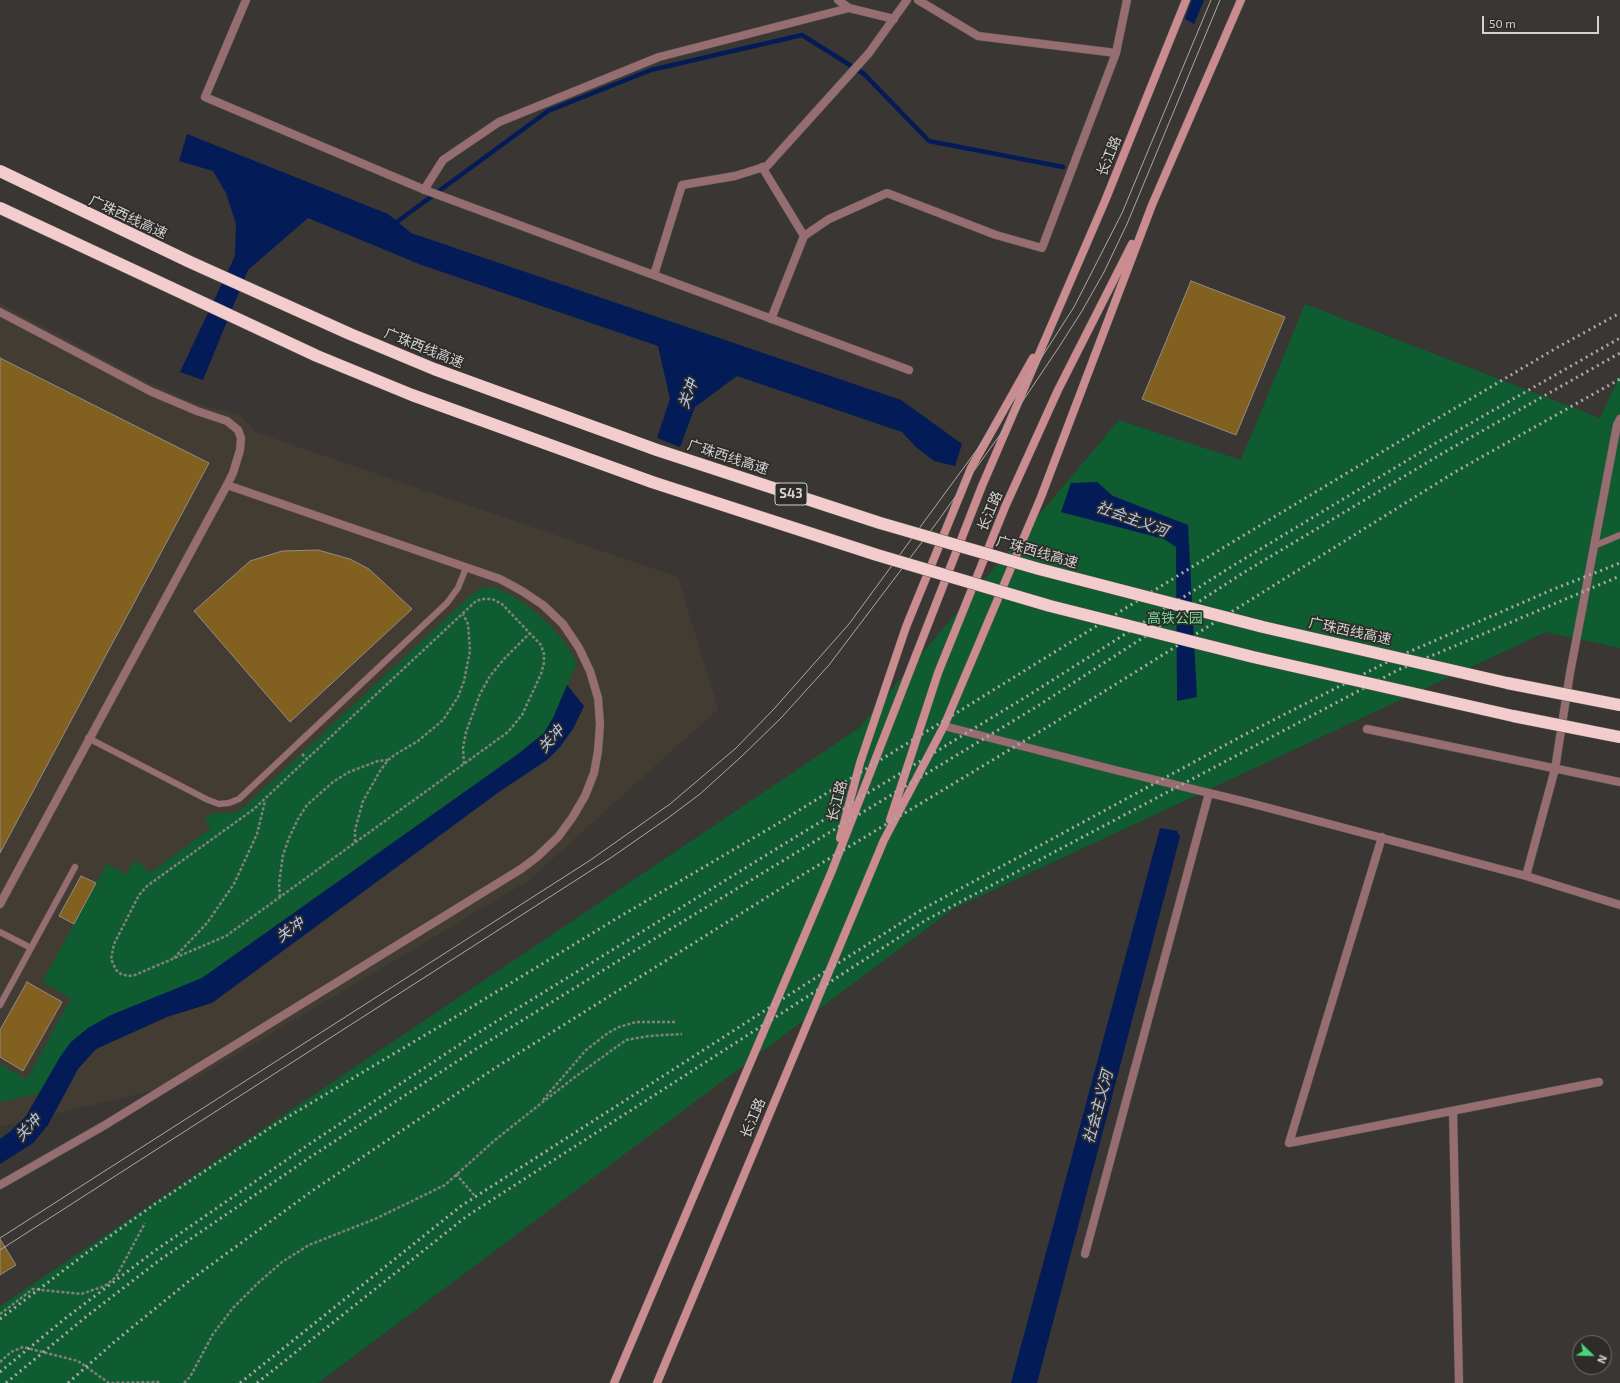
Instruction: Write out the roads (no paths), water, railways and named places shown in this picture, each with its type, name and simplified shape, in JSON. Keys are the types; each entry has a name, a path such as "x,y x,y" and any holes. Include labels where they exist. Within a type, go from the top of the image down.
{"highway":[{"name":"广珠西线高速","path":"0,171 190,262 350,334 434,369 657,450 880,523 1039,569 1263,627 1507,683 1620,705"},
{"name":"S43","path":"0,208 316,356 489,424 682,492 877,555 1050,606 1260,659 1513,716 1620,737"}],"main road":[{"name":"长江路","path":"614,1383 831,873 982,486 1105,201 1186,0"},
{"name":"长江路","path":"884,840 944,726 1041,497 1152,205 1241,0"},
{"name":"长江路","path":"656,1383 884,840 938,673 1005,507 1058,390 1152,205"},
{"name":"长江路","path":"831,873 860,763 906,627 971,468 1054,321"}],"street":[{"path":"246,0 205,97 424,190 909,370"},
{"path":"838,0 849,8 894,19"},
{"path":"654,275 682,185 735,176 767,166 843,83 869,52 907,0"},
{"path":"918,0 978,36 1116,53"},
{"path":"771,319 804,236 829,219 887,193 996,235 1042,248 1116,53 1127,0"},
{"path":"424,190 444,160 499,122 659,57 849,8"},
{"path":"762,168 804,236"},
{"path":"0,312 150,391 197,411 227,421 238,430 241,438 240,450 227,485 88,738 0,904"},
{"path":"1526,876 1555,769 1570,673 1620,419"},
{"path":"0,1185 106,1125 521,869 558,837 572,818 585,796 592,779 598,751 600,724 598,698 590,671 579,648 563,624 543,605 500,579 227,485"},
{"path":"944,726 1382,837 1526,876 1620,905"},
{"path":"1367,729 1620,782"},
{"path":"1085,1254 1209,793"},
{"path":"1382,837 1290,1143 1599,1082"},
{"path":"1453,1111 1460,1383"}],"lane":[{"path":"1594,546 1620,535"},
{"path":"88,738 208,800 219,804 229,803 239,799 447,603 458,588 466,568"},
{"path":"0,1005 76,866"},
{"path":"0,932 30,948"}],"water":[{"path":"1192,0 1204,0 1194,24 1185,19"},
{"name":"关冲","path":"187,134 388,214 411,233 901,400 962,444 955,466 934,461 916,447 902,432 737,376 695,407 680,447 657,438 670,399 658,346 419,264 308,218 248,270 203,380 180,372 235,256 236,224 226,193 213,171 179,161"},
{"name":"社会主义河","path":"1097,482 1113,496 1188,525 1197,697 1177,701 1176,547 1164,539 1061,512 1071,483"},
{"name":"关冲","path":"567,685 584,706 573,729 560,747 547,760 499,792 212,1003 167,1017 96,1049 78,1069 48,1125 33,1143 0,1164 0,1139 11,1131 26,1116 60,1057 71,1042 88,1028 111,1015 202,978 518,754 544,733 553,718"},
{"name":"社会主义河","path":"1160,828 1177,831 1180,837 1037,1383 1011,1383"}],"waterway":[{"path":"394,224 548,111 651,70 802,35 864,74 929,141 1063,167"}],"tram line":[{"path":"0,1238 589,861 670,804 736,748 773,710 849,624 1020,391 1074,307 1122,213 1211,0"},
{"path":"0,1250 612,857 700,794 781,718 829,665 935,525 1002,432 1082,311 1104,272 1127,224 1220,0"}],"railway":[{"path":"0,1319 89,1251 155,1204 276,1124 619,917 777,824 1221,549 1558,347 1620,313"},
{"path":"0,1372 67,1317 156,1250 311,1143 468,1039 1029,695 1234,565 1436,443 1620,338"},
{"path":"6,1383 87,1316 161,1259 312,1156 476,1049 1036,707 1243,573 1443,453 1620,353"},
{"path":"68,1383 113,1343 189,1281 312,1191 495,1068 807,872 1049,726 1455,472 1620,379"},
{"path":"240,1383 461,1206 921,910 1242,736 1397,657 1554,589 1620,563"},
{"path":"257,1383 467,1216 926,920 1398,670 1620,576"}],"park label":[{"name":"高铁公园","path":"1175,618"}]}
